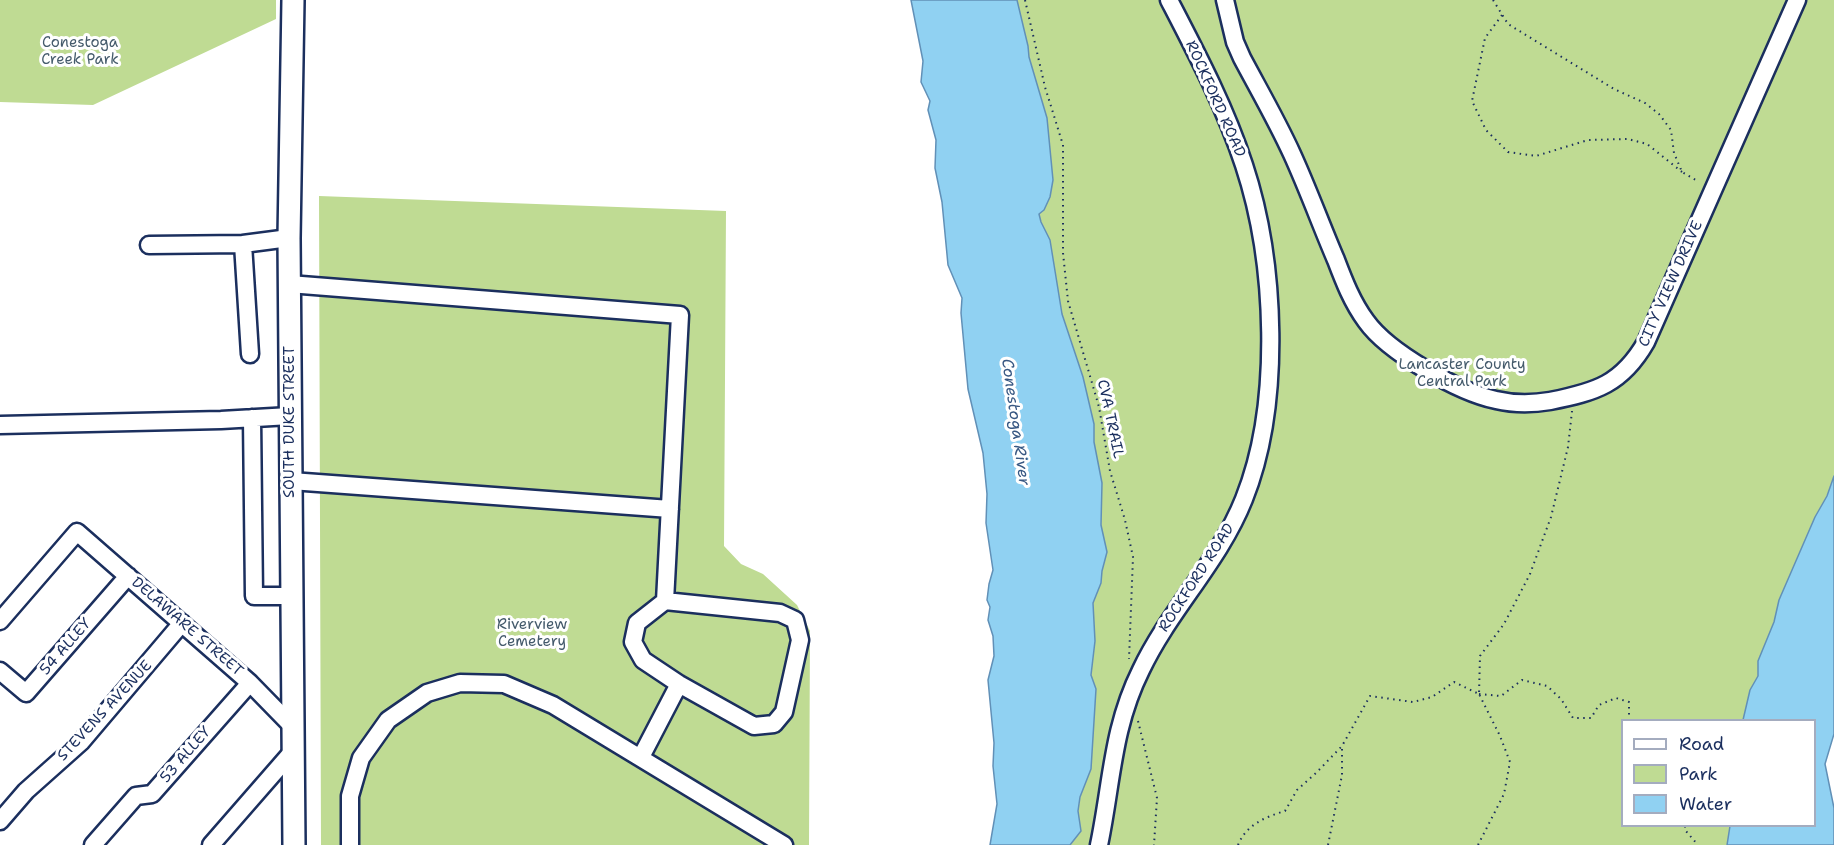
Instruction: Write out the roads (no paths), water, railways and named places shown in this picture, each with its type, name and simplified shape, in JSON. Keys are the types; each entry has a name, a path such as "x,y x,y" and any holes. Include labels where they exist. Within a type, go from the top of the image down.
{"main road":[{"name":"SOUTH DUKE STREET","path":"293,0 289,284 294,845"}],"street":[{"name":"ROCKFORD ROAD","path":"1099,845 1118,729 1131,692 1153,646 1228,534 1244,499 1261,441 1269,380 1267,281 1247,178 1233,134 1215,91 1169,0"},
{"name":"CITY VIEW DRIVE","path":"1225,0 1235,42 1292,153 1351,296 1367,323 1380,338 1410,361 1468,391 1494,400 1542,402 1573,396 1614,380 1636,359 1646,342 1797,0"},
{"path":"149,245 243,244 289,238"},
{"path":"243,244 250,354"},
{"path":"289,284 680,315 665,601"},
{"path":"0,425 290,416"},
{"path":"252,418 255,596 291,596"},
{"path":"291,481 670,508"},
{"name":"DELAWARE STREET","path":"0,621 77,532 250,682 292,726"},
{"name":"54 ALLEY","path":"0,671 26,693 128,576"},
{"path":"665,601 780,613 795,621 800,640 784,712 774,724 754,726 679,684 643,660 633,642 637,623 665,601"},
{"name":"STEVENS AVENUE","path":"0,821 26,791 81,742 182,623"},
{"name":"53 ALLEY","path":"93,845 136,796 152,794 250,682"},
{"path":"350,845 350,796 361,758 387,720 427,693 460,683 504,684 554,705 784,845"},
{"path":"641,757 679,684"},
{"path":"211,845 292,751"}],"water":[{"name":"Conestoga River","path":"911,0 1017,0 1029,57 1047,118 1053,180 1050,197 1044,210 1039,214 1050,240 1062,314 1083,377 1094,424 1094,442 1102,483 1101,525 1107,552 1101,583 1093,603 1095,641 1091,675 1096,689 1091,769 1080,797 1078,811 1081,831 1070,845 990,845 997,804 988,680 994,656 993,636 988,620 990,607 987,600 993,570 986,523 987,494 983,453 968,389 961,313 962,298 948,265 942,202 935,168 936,140 928,110 930,101 921,82 923,61"},
{"path":"1834,476 1834,734 1825,764 1834,808 1834,845 1727,845 1730,827 1816,827 1816,719 1743,719 1750,690 1758,676 1758,661 1774,622 1779,600 1815,517 1827,496"}],"park label":[{"name":"Conestoga Creek Park","path":"80,52"},
{"name":"Lancaster County Central Park","path":"1462,374"},
{"name":"Riverview Cemetery","path":"532,634"}]}
